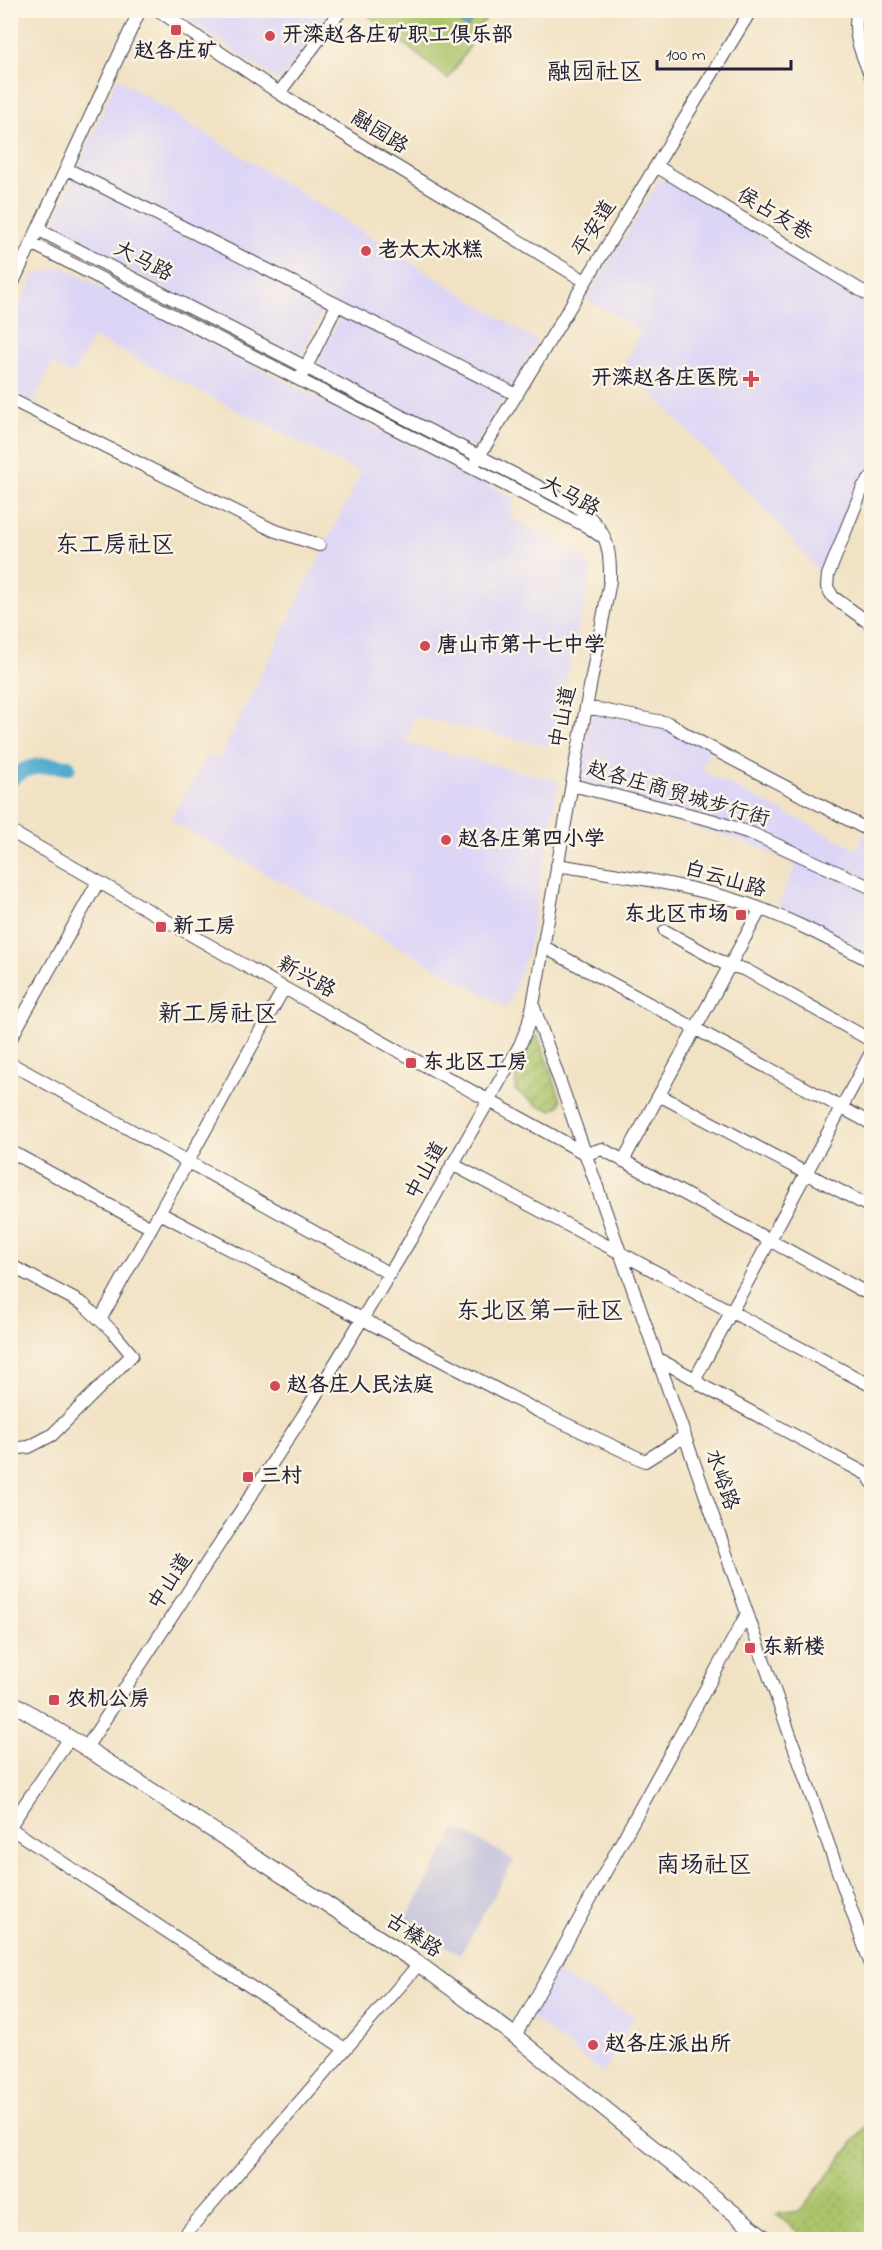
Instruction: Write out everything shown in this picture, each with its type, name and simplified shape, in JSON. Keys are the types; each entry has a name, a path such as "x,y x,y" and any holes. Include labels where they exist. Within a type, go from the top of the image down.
{"main road":[{"name":"古榛路","path":"10,1701 418,1964 515,2036 767,2240"}],"street":[{"path":"10,289 33,244 140,10"},
{"name":"融园路","path":"158,10 279,93 364,147 585,281"},
{"path":"279,93 340,10"},
{"name":"平安道","path":"471,467 480,456 752,10"},
{"path":"858,10 855,20 856,38 872,79"},
{"name":"侯占友巷","path":"656,166 872,297"},
{"path":"67,169 517,395"},
{"name":"大马路","path":"39,230 576,506 590,516 600,528 605,540"},
{"name":"大马路","path":"33,244 588,527 605,540"},
{"path":"299,380 337,305"},
{"path":"10,399 273,530 319,545"},
{"path":"872,477 863,487 828,576 827,586 833,597 872,625"},
{"name":"中山道","path":"86,1748 308,1408 390,1274 520,1045 533,1005 610,581 611,555 605,540"},
{"path":"586,707 668,723 692,738 872,832"},
{"name":"赵各庄商贸城步行街","path":"572,785 711,820 753,834 872,888"},
{"name":"新兴路","path":"10,831 284,988 586,1154"},
{"name":"白云山路","path":"557,865 726,897 809,929 872,962"},
{"path":"10,1040 98,882"},
{"path":"623,1161 760,910"},
{"path":"666,932 729,965 746,970 872,1041"},
{"path":"544,947 872,1124"},
{"path":"100,1320 284,988"},
{"name":"水峪路","path":"533,1005 872,1968"},
{"path":"695,1379 872,1051"},
{"path":"10,1063 390,1274"},
{"path":"659,1095 872,1208"},
{"path":"586,1154 602,1149 872,1296"},
{"path":"10,1151 151,1228"},
{"path":"452,1164 872,1386"},
{"path":"159,1213 538,1411 645,1461 685,1436"},
{"path":"10,1265 83,1304 132,1355 52,1435 29,1447 10,1449"},
{"path":"658,1359 695,1379 701,1385 868,1475 872,1482"},
{"path":"515,2036 747,1614"},
{"path":"70,1738 10,1827 345,2049"},
{"path":"180,2240 418,1964"}],"shaded area":[{"name":"开滦赵各庄矿职工俱乐部","path":"175,11 331,11 280,82"},
{"path":"117,78 537,341 474,448 322,370 319,357 344,309 328,301 299,357 51,230"},
{"name":"开滦赵各庄医院","path":"660,180 670,181 866,299 871,305 871,467 858,487 826,571 821,574 762,506 642,385 621,373 641,331 586,299"},
{"path":"62,267 515,499 509,517 575,549 591,566 592,574 549,746 415,717 405,743 559,781 527,955 507,1007 170,820 206,757 221,756 361,473 93,337 73,375 52,364 33,402 11,390 10,325 35,274"},
{"path":"592,713 669,726 711,749 701,770 857,849 871,823 871,959 775,912 796,864 743,841 577,794"},
{"path":"457,1828 514,1860 460,1955 406,1919"},
{"name":"赵各庄派出所","path":"554,1972 634,2016 604,2074 530,2016"}],"green space":[{"path":"363,11 492,11 467,43 470,46 448,79"},
{"path":"538,1036 561,1100 559,1106 552,1110 539,1106 515,1090 519,1069 532,1037"},
{"path":"871,2120 871,2239 807,2239 776,2214 800,2211"}],"water":[{"path":"447,10 479,11 467,28 445,13"}],"waterway":[{"path":"10,780 23,771 37,766 68,767"}],"place":[{"name":"赵各庄矿","path":"176,30"},
{"name":"开滦赵各庄矿职工俱乐部","path":"270,36"},
{"name":"老太太冰糕","path":"366,251"},
{"name":"开滦赵各庄医院","path":"751,379"},
{"name":"唐山市第十七中学","path":"425,646"},
{"name":"赵各庄第四小学","path":"446,840"},
{"name":"东北区市场","path":"741,915"},
{"name":"新工房","path":"161,927"},
{"name":"东北区工房","path":"411,1063"},
{"name":"赵各庄人民法庭","path":"275,1386"},
{"name":"三村","path":"248,1477"},
{"name":"东新楼","path":"750,1648"},
{"name":"农机公房","path":"54,1700"},
{"name":"赵各庄派出所","path":"593,2045"}],"district":[{"name":"融园社区","path":"595,73"},
{"name":"东工房社区","path":"115,546"},
{"name":"新工房社区","path":"218,1015"},
{"name":"东北区第一社区","path":"540,1312"},
{"name":"南场社区","path":"704,1866"}]}
